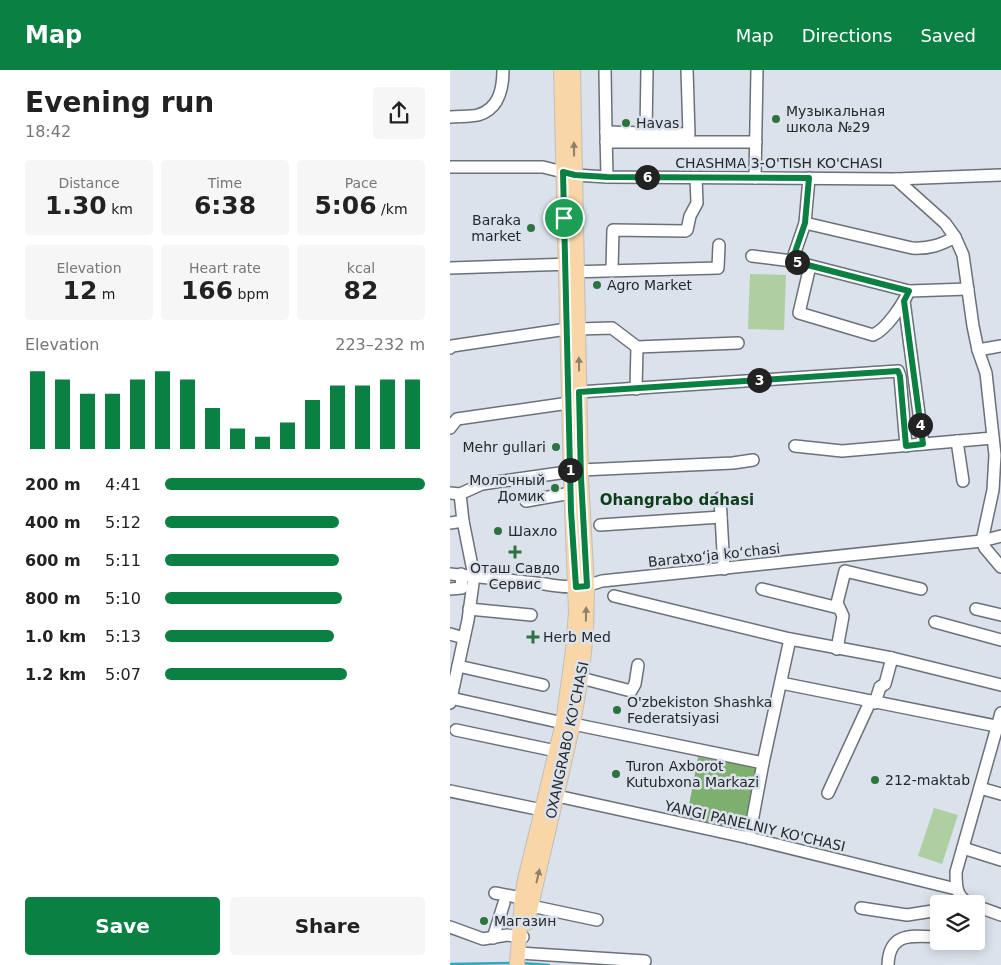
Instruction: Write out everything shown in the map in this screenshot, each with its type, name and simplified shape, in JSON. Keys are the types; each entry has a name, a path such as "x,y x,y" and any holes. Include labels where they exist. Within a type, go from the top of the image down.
{"main road":[{"name":"OXANGRABO KO'CHASI","path":"561,70 569,174"},
{"name":"OXANGRABO KO'CHASI","path":"518,959 542,810 551,795 556,751 568,723 573,650 581,587 576,471 568,403 572,329 569,174 572,70"},
{"name":"OXANGRABO KO'CHASI","path":"526,902 568,723 581,678 586,634 571,493 576,471 579,392 572,329"}],"street":[{"path":"450,117 478,115 492,108 503,89 503,70"},
{"path":"605,70 607,177"},
{"path":"646,132 647,70"},
{"path":"606,137 646,132 688,134 687,70"},
{"path":"755,178 757,70"},
{"path":"606,137 756,142"},
{"name":"CHASHMA 3-O'TISH KO'CHASI","path":"450,167 543,167 569,174 607,177 896,179 945,224 955,237 963,255 972,326 986,373 994,438 995,473 982,541"},
{"path":"896,179 1001,175"},
{"path":"612,270 614,230 687,230 690,216 697,203 696,178"},
{"path":"792,261 805,223 809,178"},
{"path":"805,223 912,248 926,249 943,244 955,237"},
{"path":"450,268 612,270 718,268 719,245"},
{"path":"752,256 792,261 906,296 968,289"},
{"path":"810,266 799,313 873,335 880,332 906,296"},
{"path":"906,296 923,444"},
{"path":"450,348 452,346 572,329 612,328 637,348 738,343"},
{"path":"978,350 1001,346"},
{"path":"636,389 637,348"},
{"path":"579,392 898,371 906,446"},
{"path":"450,428 457,419 568,403"},
{"path":"795,446 842,451 994,438"},
{"path":"957,441 963,481"},
{"path":"753,460 733,463 576,471 482,484 455,493 463,521 474,576 451,701 763,763"},
{"path":"526,501 571,493"},
{"path":"720,498 724,569"},
{"path":"600,525 721,517"},
{"path":"450,523 463,521"},
{"name":"Baratxoʻja koʻchasi","path":"456,574 560,587 581,587 602,581 982,541 1001,536"},
{"path":"982,541 985,548 1001,567"},
{"path":"837,649 843,616 837,602 845,571 921,589"},
{"path":"450,589 462,588 456,574"},
{"path":"762,589 838,608"},
{"path":"614,596 790,639 892,658 1001,685"},
{"path":"469,609 531,615"},
{"path":"976,609 1001,615"},
{"path":"935,622 1001,640"},
{"path":"450,634 464,638"},
{"path":"749,838 790,639"},
{"path":"828,794 880,687 885,684 892,658"},
{"path":"581,678 631,691 638,665"},
{"path":"458,666 543,685"},
{"path":"781,683 1000,727"},
{"path":"959,895 956,889 956,872 1000,727 1001,713"},
{"path":"456,730 556,751"},
{"path":"980,788 1001,794"},
{"path":"450,791 542,810"},
{"name":"YANGI PANELNIY KO'CHASI","path":"551,795 749,838 956,889"},
{"path":"963,848 1001,860"},
{"path":"495,893 597,920"},
{"path":"493,938 504,903"},
{"path":"861,908 907,916 930,912"},
{"path":"985,910 1001,915"},
{"path":"450,927 483,939 507,935 521,937"},
{"path":"888,964 889,951 896,940 911,936 930,937"},
{"path":"518,959 645,961"}],"green space":[{"path":"750,274 786,275 784,330 748,329"},
{"path":"698,757 756,768 743,832 686,821"},
{"path":"934,808 958,815 942,864 918,856"}],"waterway":[{"path":"450,964 513,963"},
{"path":"521,963 549,965"}],"place":[{"name":"Музыкальная школа №29","path":"776,119"},
{"name":"Havas","path":"626,123"},
{"name":"Baraka market","path":"531,228"},
{"name":"Agro Market","path":"597,285"},
{"name":"Mehr gullari","path":"556,447"},
{"name":"Молочный Домик","path":"555,488"},
{"name":"Шахло","path":"498,531"},
{"name":"Оташ Савдо Сервис","path":"515,552"},
{"name":"Herb Med","path":"533,637"},
{"name":"O'zbekiston Shashka Federatsiyasi","path":"617,710"},
{"name":"Turon Axborot Kutubxona Markazi","path":"616,774"},
{"name":"212-maktab","path":"875,780"},
{"name":"Магазин","path":"484,921"}],"district":[{"name":"Ohangrabo dahasi","path":"677,500"}],"route":[{"path":"563,172 575,175 607,177 809,178 805,223 792,261 909,291 904,301 923,444 906,446 900,376 898,371 892,370 579,392 581,478 587,586 576,587 571,511 564,218 563,172"}]}
